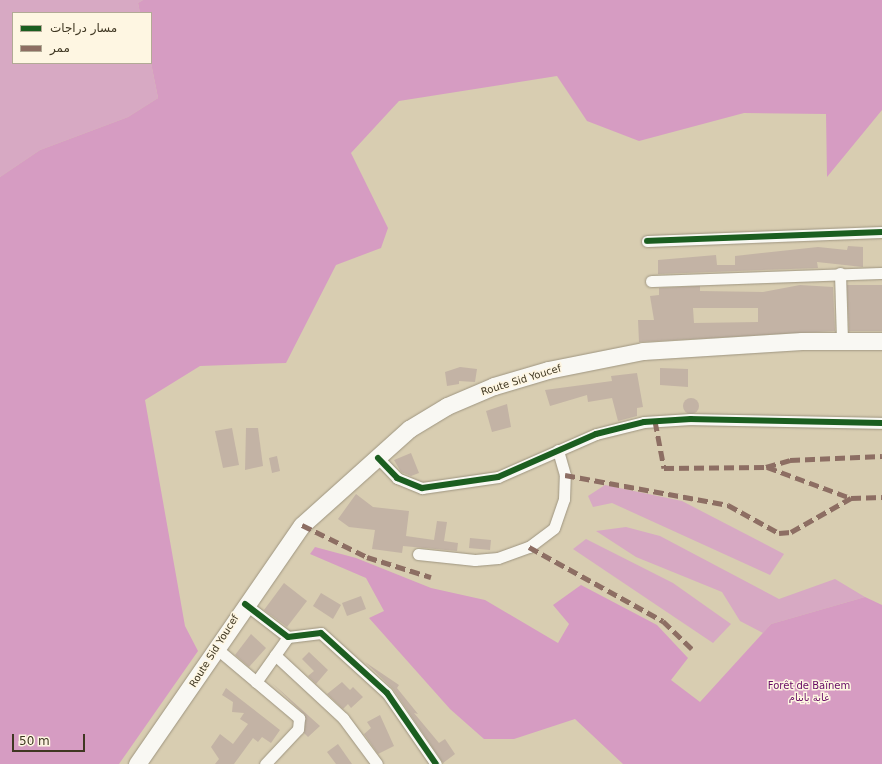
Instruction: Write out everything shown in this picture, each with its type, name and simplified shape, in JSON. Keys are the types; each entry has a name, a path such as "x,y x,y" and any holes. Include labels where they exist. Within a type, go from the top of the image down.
{"main road":[{"name":"Route Sid Youcef","path":"137,764 245,604 302,525 409,429 447,406 494,386 548,370 643,351 842,341 882,341"}],"street":[{"path":"647,241 882,232"},
{"path":"840,273 842,341"},
{"path":"651,281 840,273 882,273"},
{"path":"378,458 397,478 422,488 498,477 596,434 644,422 691,419 882,423"},
{"path":"418,554 475,560 498,558 529,547 554,528 564,499 565,475 558,450"},
{"path":"245,604 288,637 321,633 387,692 436,764"},
{"path":"256,682 288,637"},
{"path":"216,648 299,718 300,724 265,764"},
{"path":"275,655 343,718 377,764"}],"shaded area":[{"path":"0,0 143,0 138,3 140,12 12,12 12,64 151,64 158,98 128,117 40,150 0,177"},
{"path":"605,485 682,501 784,554 770,575 612,503 593,507 588,496"},
{"path":"626,527 660,536 779,599 835,579 865,597 771,624 763,633 740,621 722,592 636,557 596,531"},
{"path":"586,539 673,583 731,624 713,643 573,549"}],"green space":[{"path":"143,0 882,0 882,110 827,177 826,114 744,113 639,141 587,121 557,76 399,101 351,153 388,228 381,248 336,265 286,363 200,366 145,400 185,626 198,651 119,764 0,764 0,177 40,150 128,117 158,98 151,64 152,12 140,12 138,3"},
{"name":"Forêt de Baïnem غابة باينام","path":"315,547 356,558 431,588 485,600 558,643 569,624 553,605 581,585 657,625 688,658 671,680 700,702 771,624 865,597 882,605 882,764 623,764 575,719 514,739 484,739 450,709 369,618 384,611 366,578 310,554"}],"building":[{"path":"848,246 863,247 863,267 817,262 818,268 658,274 658,260 716,255 717,265 735,265 735,256 818,247 847,250"},
{"path":"800,285 833,287 835,331 639,342 638,320 654,320 650,296 659,295 659,288 700,286 700,291 763,292","holes":["693,308 758,308 758,322 694,323"]},
{"path":"847,285 882,285 882,331 849,331"},
{"path":"460,367 477,369 475,382 459,381 459,384 447,386 445,372"},
{"path":"660,368 688,369 688,387 660,385"},
{"path":"637,373 643,407 637,408 637,416 618,421 612,398 588,402 587,395 550,406 545,390 612,381 611,376"},
{"path":"688,398 694,398 699,403 697,412 694,414 688,414 683,409 683,403"},
{"path":"507,404 511,427 492,432 486,411"},
{"path":"232,428 239,465 223,468 215,431"},
{"path":"246,428 258,428 263,466 245,470"},
{"path":"411,453 419,473 411,476 401,472 394,460"},
{"path":"277,456 280,471 272,473 269,458"},
{"path":"356,494 373,507 409,511 406,536 434,540 437,521 447,522 444,541 458,543 457,551 403,546 402,553 372,549 375,530 349,527 338,519"},
{"path":"470,538 491,540 490,550 469,548"},
{"path":"284,583 307,601 287,627 264,610"},
{"path":"321,593 341,605 333,619 313,606"},
{"path":"361,596 366,609 347,616 342,603"},
{"path":"251,634 266,648 249,667 235,655"},
{"path":"309,652 328,670 316,684 308,676 314,671 302,659"},
{"path":"365,662 399,685 397,688 418,714 414,713 439,743 445,739 455,754 443,763 393,689"},
{"path":"342,682 350,690 353,687 363,697 351,708 348,704 343,709 327,694"},
{"path":"272,683 320,726 308,737 304,733 305,715"},
{"path":"226,688 280,730 271,743 262,737 258,742 253,738 234,764 215,764 219,759 211,747 220,734 233,744 248,724 240,719 244,713 232,712 233,702 222,695"},
{"path":"380,715 394,746 378,754 364,734 371,728 367,722"},
{"path":"338,744 352,764 336,764 327,752"}],"marked path":[{"path":"655,421 664,468 766,467 790,460 882,456"},
{"path":"767,467 851,498"},
{"path":"565,475 728,505 779,533 791,532 851,498 882,497"},
{"path":"302,525 367,557 431,577"},
{"path":"529,547 663,621 692,649"}],"cycle path":[{"path":"647,241 882,232"},
{"path":"378,458 397,478 422,488 498,477 596,434 644,422 691,419 882,423"},
{"path":"245,604 288,637 321,633 387,693 436,764"}]}
